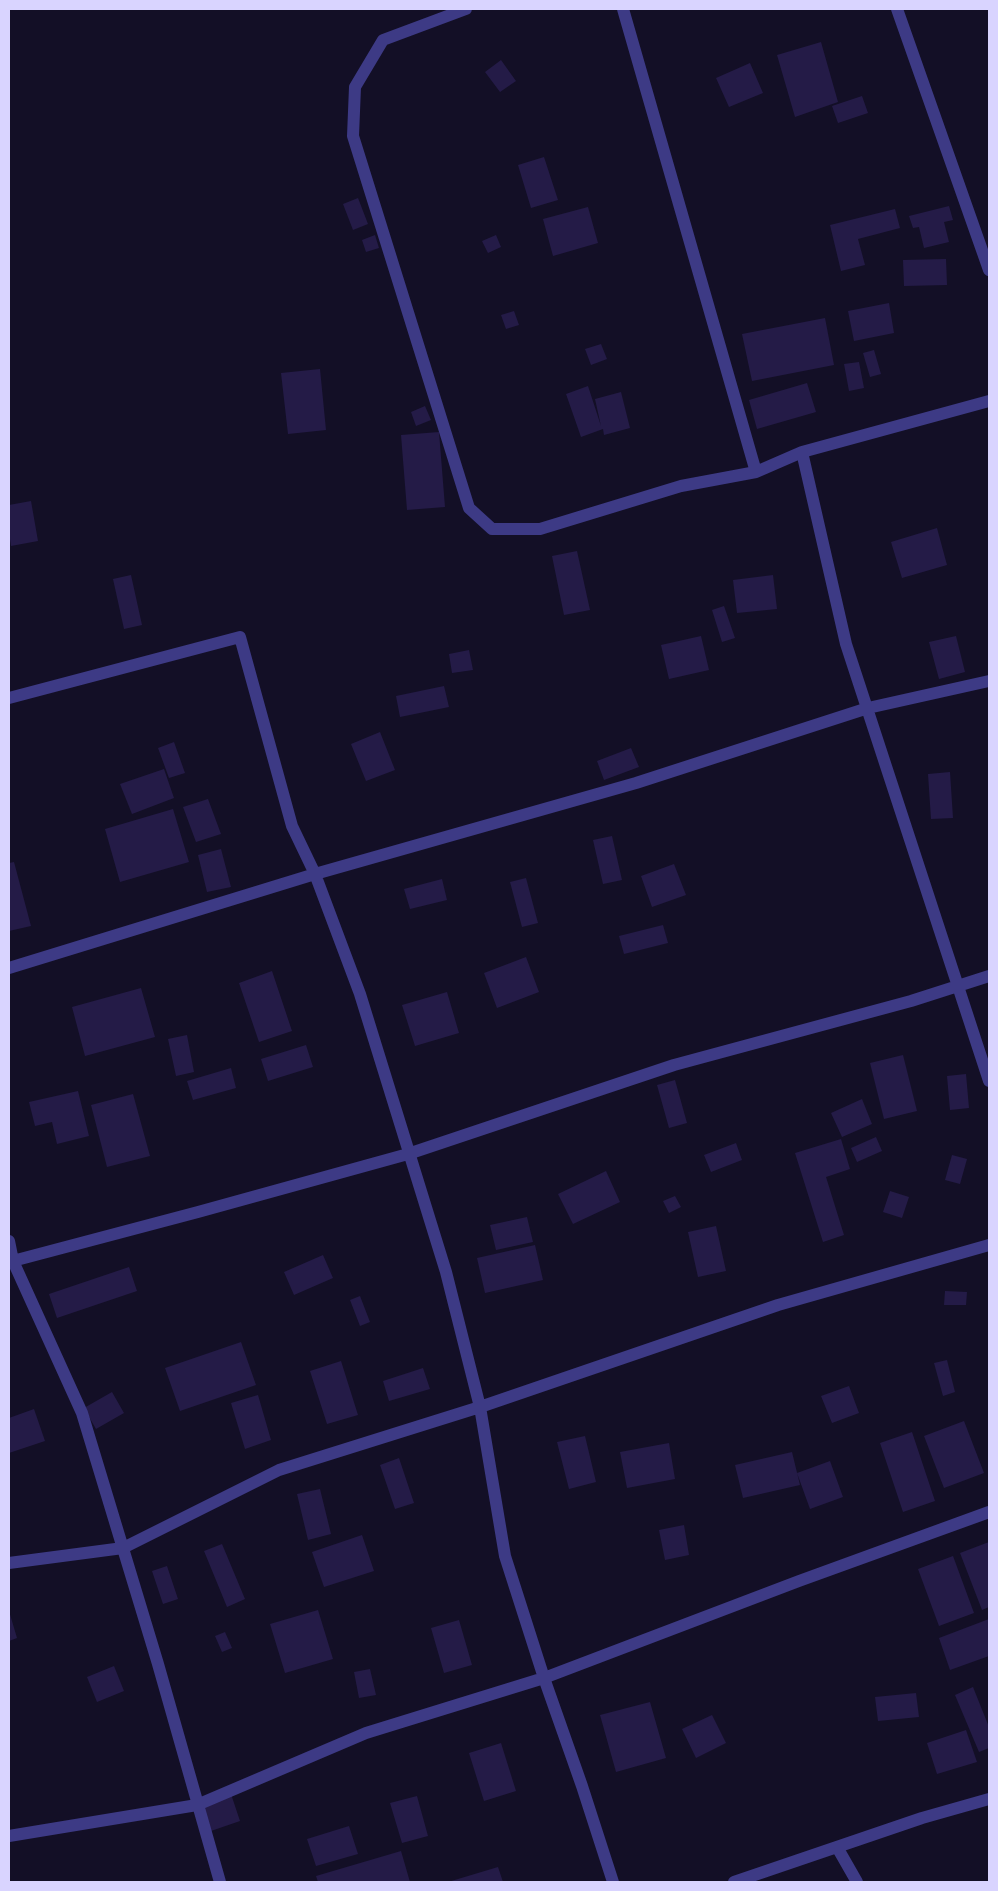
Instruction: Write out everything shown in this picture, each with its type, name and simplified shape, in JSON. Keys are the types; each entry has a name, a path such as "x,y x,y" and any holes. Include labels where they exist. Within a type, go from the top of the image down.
{"street":[{"path":"466,9 383,40 355,87 353,136 469,508 492,529 540,529 681,486 756,472 802,452 989,401"},
{"path":"624,9 756,472"},
{"path":"897,9 989,270"},
{"path":"802,452 846,644 989,1081"},
{"path":"9,698 240,637 292,826 315,874 360,994 446,1272 480,1407 505,1556 613,1882"},
{"path":"9,968 315,874 636,783 868,708 989,681"},
{"path":"11,1261 408,1154 674,1065 911,1001 989,976"},
{"path":"9,1241 11,1261 82,1413 158,1664 220,1882"},
{"path":"9,1563 123,1548 279,1470 480,1407 778,1305 989,1245"},
{"path":"9,1836 197,1805 366,1733 544,1678 989,1512"},
{"path":"734,1882 922,1818 989,1799"},
{"path":"837,1847 857,1882"}],"building":[{"path":"821,42 838,102 795,117 777,55"},
{"path":"501,60 516,81 500,92 485,72"},
{"path":"750,63 763,93 729,107 716,78"},
{"path":"862,96 868,113 838,123 832,106"},
{"path":"544,157 558,200 531,208 518,165"},
{"path":"358,198 368,224 353,230 343,204"},
{"path":"949,206 953,220 944,222 949,242 924,248 919,227 913,228 909,216"},
{"path":"588,207 598,243 553,256 543,219"},
{"path":"895,209 900,228 858,239 865,265 841,271 830,225"},
{"path":"375,235 379,248 366,252 362,240"},
{"path":"496,235 501,247 488,253 482,241"},
{"path":"946,259 947,285 904,286 903,260"},
{"path":"889,303 894,333 854,341 848,311"},
{"path":"514,311 519,325 506,329 501,315"},
{"path":"825,318 834,365 752,381 742,334"},
{"path":"601,344 607,359 591,365 585,349"},
{"path":"874,350 881,374 870,377 863,353"},
{"path":"859,362 864,388 849,391 844,364"},
{"path":"320,369 326,430 288,434 281,373"},
{"path":"807,383 816,412 757,429 749,400"},
{"path":"588,386 601,426 595,399 621,392 630,428 604,435 603,429 581,437 566,394"},
{"path":"425,406 431,420 416,426 411,412"},
{"path":"439,432 445,507 407,510 401,435"},
{"path":"31,501 38,541 11,546 9,505"},
{"path":"937,528 947,565 902,578 891,542"},
{"path":"577,551 590,610 564,615 552,556"},
{"path":"131,575 142,625 124,629 113,579"},
{"path":"773,575 777,609 737,613 733,580"},
{"path":"724,606 735,638 722,642 712,610"},
{"path":"701,636 709,670 669,679 661,645"},
{"path":"956,636 965,672 939,679 929,642"},
{"path":"469,650 473,670 452,673 449,654"},
{"path":"444,686 449,707 400,717 396,696"},
{"path":"380,732 395,770 366,781 351,744"},
{"path":"174,742 185,773 169,778 158,748"},
{"path":"631,748 639,767 604,780 597,761"},
{"path":"164,769 174,798 132,814 120,784"},
{"path":"950,772 953,818 931,819 928,774"},
{"path":"208,799 221,834 196,842 183,807"},
{"path":"173,809 189,862 120,882 105,829"},
{"path":"612,836 622,880 603,884 593,840"},
{"path":"221,849 231,887 207,892 198,855"},
{"path":"14,862 31,926 9,931 9,863"},
{"path":"674,864 686,895 652,907 641,876"},
{"path":"526,878 538,923 522,927 510,882"},
{"path":"442,879 447,900 410,909 404,889"},
{"path":"663,925 668,943 624,954 619,936"},
{"path":"526,957 539,992 497,1008 484,973"},
{"path":"272,971 292,1031 259,1042 239,983"},
{"path":"141,988 155,1037 85,1056 72,1007"},
{"path":"447,992 459,1033 415,1046 402,1005"},
{"path":"187,1035 194,1072 176,1076 168,1039"},
{"path":"306,1045 313,1067 268,1081 261,1059"},
{"path":"903,1055 917,1111 884,1119 870,1063"},
{"path":"231,1068 236,1088 193,1100 187,1081"},
{"path":"966,1074 969,1108 950,1110 947,1076"},
{"path":"675,1080 687,1123 669,1128 657,1085"},
{"path":"78,1091 89,1136 57,1144 52,1122 35,1126 29,1102"},
{"path":"133,1094 150,1156 107,1167 91,1105"},
{"path":"862,1099 872,1124 842,1137 831,1113"},
{"path":"876,1137 882,1151 857,1162 851,1148"},
{"path":"841,1139 850,1169 826,1177 844,1235 823,1242 795,1153"},
{"path":"736,1143 742,1160 711,1172 704,1155"},
{"path":"952,1155 967,1159 960,1184 945,1180"},
{"path":"606,1171 620,1202 573,1224 558,1194"},
{"path":"890,1191 909,1197 902,1218 883,1212"},
{"path":"675,1196 681,1207 669,1213 663,1201"},
{"path":"527,1217 533,1242 496,1250 490,1225"},
{"path":"716,1226 726,1271 698,1277 688,1232"},
{"path":"535,1245 543,1280 485,1293 477,1258"},
{"path":"323,1255 333,1278 294,1295 284,1272"},
{"path":"129,1267 137,1291 57,1318 49,1294"},
{"path":"945,1291 967,1292 966,1305 944,1305"},
{"path":"360,1296 370,1322 360,1326 350,1300"},
{"path":"241,1342 256,1385 180,1411 165,1368"},
{"path":"947,1360 955,1392 943,1396 934,1363"},
{"path":"341,1361 358,1415 327,1424 310,1371"},
{"path":"423,1368 430,1389 389,1401 383,1381"},
{"path":"849,1386 859,1413 832,1423 821,1396"},
{"path":"112,1392 124,1413 96,1429 84,1408"},
{"path":"258,1395 271,1440 245,1449 231,1403"},
{"path":"34,1409 45,1441 9,1453 9,1418"},
{"path":"964,1421 984,1473 944,1488 924,1436"},
{"path":"912,1432 935,1501 903,1512 880,1443"},
{"path":"585,1436 596,1482 569,1489 557,1442"},
{"path":"669,1443 675,1479 627,1488 620,1452"},
{"path":"792,1452 800,1485 743,1498 735,1465"},
{"path":"399,1458 414,1503 395,1509 380,1465"},
{"path":"830,1461 843,1497 810,1509 797,1473"},
{"path":"320,1489 331,1534 308,1540 297,1494"},
{"path":"684,1525 689,1555 665,1560 659,1530"},
{"path":"362,1535 374,1571 324,1587 312,1552"},
{"path":"989,1542 989,1607 982,1610 960,1553"},
{"path":"222,1544 245,1599 227,1607 204,1551"},
{"path":"953,1556 974,1613 939,1626 918,1569"},
{"path":"167,1566 178,1599 163,1604 152,1571"},
{"path":"318,1610 333,1659 285,1673 270,1624"},
{"path":"9,1611 17,1638 9,1641"},
{"path":"989,1619 989,1656 950,1670 939,1638"},
{"path":"459,1620 472,1665 444,1673 431,1628"},
{"path":"225,1632 232,1648 222,1652 215,1636"},
{"path":"114,1666 124,1691 97,1702 87,1677"},
{"path":"370,1669 376,1695 359,1698 354,1672"},
{"path":"973,1687 989,1727 989,1748 979,1752 955,1695"},
{"path":"916,1693 919,1717 878,1721 875,1697"},
{"path":"650,1702 666,1758 616,1772 600,1715"},
{"path":"712,1715 726,1743 696,1758 682,1729"},
{"path":"966,1730 977,1762 937,1774 927,1743"},
{"path":"501,1743 516,1791 484,1801 469,1753"},
{"path":"230,1791 240,1821 211,1831 201,1800"},
{"path":"417,1796 428,1836 402,1843 390,1803"},
{"path":"349,1826 358,1854 316,1866 307,1839"},
{"path":"401,1851 410,1882 318,1882 316,1876"},
{"path":"498,1867 503,1882 448,1882"}]}
